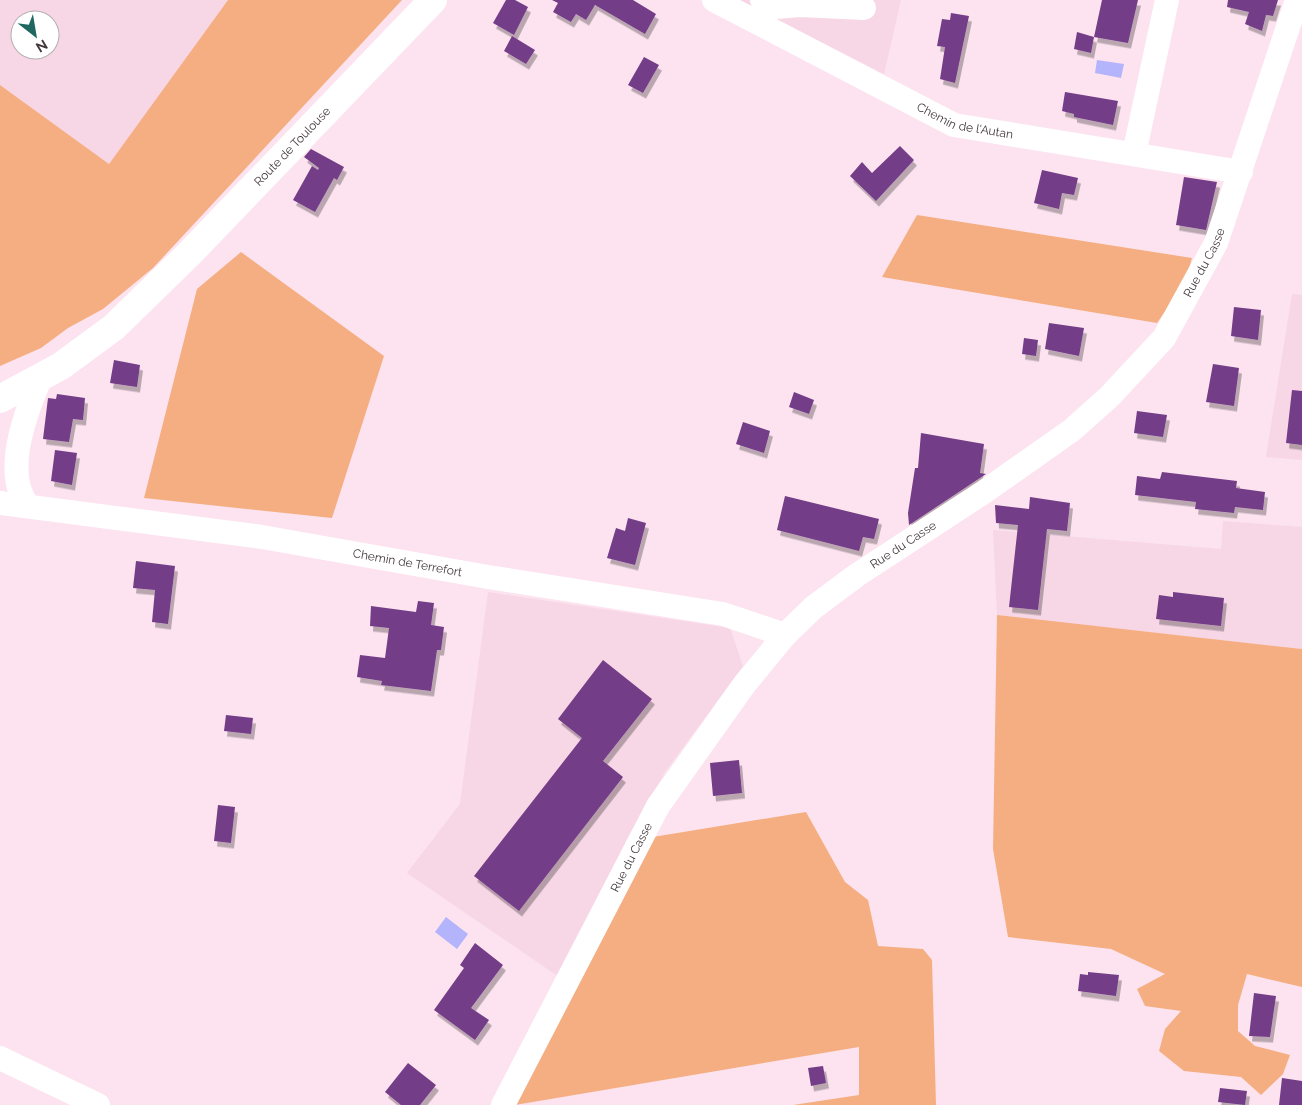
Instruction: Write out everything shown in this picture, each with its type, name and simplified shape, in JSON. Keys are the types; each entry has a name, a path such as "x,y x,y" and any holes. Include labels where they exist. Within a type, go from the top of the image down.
{"main road":[{"name":"Route de Toulouse","path":"0,399 41,377 92,344 114,327 432,0"},
{"name":"Route de Toulouse","path":"0,383 67,347 151,291"}],"street":[{"name":"Chemin de l'Autan","path":"714,0 954,125 1240,172"},
{"path":"762,0 776,7 800,5 864,8"},
{"path":"1134,154 1167,0"},
{"name":"Rue du Casse","path":"503,1105 658,806 744,685 785,635 814,607 918,534 984,492 1057,441 1109,397 1164,338 1216,243 1296,0"},
{"path":"28,506 22,498 17,480 17,458 26,410 41,377"},
{"name":"Chemin de Terrefort","path":"0,503 262,537 488,577 723,614 785,635"},
{"path":"0,1058 98,1105"}],"shaded area":[{"path":"0,0 228,0 109,164 0,85"},
{"path":"228,0 402,0 153,268 103,309 68,328 41,348 0,366 0,85 109,164"},
{"path":"739,0 901,0 884,74"},
{"path":"917,215 1192,258 1185,283 1157,323 882,277"},
{"path":"241,252 384,356 332,518 144,498 197,289"},
{"path":"1292,294 1302,295 1302,460 1266,457"},
{"path":"1223,521 1302,527 1302,649 997,615 993,530 1221,549"},
{"path":"488,592 730,628 743,666 665,772 626,841 559,977 407,873 460,804"},
{"path":"997,615 1302,649 1302,987 1247,974 1238,1005 1238,1031 1255,1046 1290,1055 1283,1074 1261,1095 1241,1077 1184,1071 1159,1051 1165,1029 1181,1011 1145,1006 1137,989 1165,974 1111,949 1008,937 993,849"},
{"path":"806,812 845,882 868,900 878,946 923,949 932,960 936,1105 793,1105 859,1095 859,1047 515,1105 653,837"}],"water":[{"path":"1097,60 1124,64 1121,78 1095,73"},
{"path":"446,917 468,934 457,949 435,932"}],"building":[{"path":"506,0 515,0 528,7 514,35 493,23"},
{"path":"552,0 633,0 656,14 645,34 595,5 586,20 576,14 571,22 553,12 558,3"},
{"path":"1102,0 1138,0 1128,43 1094,37"},
{"path":"1228,0 1278,0 1273,16 1266,15 1262,31 1245,24 1249,12 1227,7"},
{"path":"951,13 969,16 955,83 940,79 945,47 937,46 942,19 950,20"},
{"path":"1077,32 1094,37 1091,53 1074,49"},
{"path":"512,36 535,50 526,64 504,51"},
{"path":"644,57 659,65 643,93 628,85"},
{"path":"1065,92 1118,101 1113,125 1074,117 1074,114 1062,111"},
{"path":"900,146 914,160 876,201 850,176 862,162 872,173"},
{"path":"311,149 344,167 337,180 334,178 315,212 293,200 312,166 318,170 319,168 304,157"},
{"path":"1042,170 1078,178 1074,195 1062,193 1059,209 1034,203"},
{"path":"1184,177 1217,182 1206,230 1176,225"},
{"path":"1234,307 1261,310 1258,340 1231,336"},
{"path":"1049,323 1084,328 1079,356 1045,349"},
{"path":"1024,338 1038,340 1036,356 1022,354"},
{"path":"114,360 140,365 137,387 110,383"},
{"path":"1213,364 1239,368 1234,406 1206,402"},
{"path":"1292,390 1302,391 1302,445 1286,443"},
{"path":"794,392 814,400 809,414 789,407"},
{"path":"57,394 85,398 83,420 73,419 69,442 43,439 48,398 56,399"},
{"path":"1137,411 1167,415 1163,437 1134,433"},
{"path":"743,422 770,431 764,453 736,444"},
{"path":"921,433 984,444 980,473 986,474 909,525 908,513 915,468 918,468"},
{"path":"55,450 77,453 72,485 51,481"},
{"path":"1162,472 1237,481 1236,488 1265,492 1263,510 1235,507 1234,513 1195,509 1196,502 1135,495 1137,476 1160,479"},
{"path":"785,496 879,519 874,539 863,537 859,551 777,530"},
{"path":"1030,497 1070,503 1067,531 1047,529 1038,610 1009,607 1018,525 996,523 995,505 1029,509"},
{"path":"628,518 646,523 635,565 607,558 616,528 625,531"},
{"path":"136,561 175,566 168,624 152,622 155,590 133,588"},
{"path":"1173,592 1224,598 1221,626 1156,619 1159,595 1173,597"},
{"path":"418,601 434,603 431,625 444,627 441,650 437,650 431,691 381,685 382,681 357,677 360,655 385,658 389,628 370,626 371,606 416,612"},
{"path":"603,660 652,699 603,761 623,777 519,911 474,876 582,738 558,719"},
{"path":"226,715 253,718 251,734 224,731"},
{"path":"739,760 742,793 713,796 710,763"},
{"path":"218,805 235,807 231,843 214,841"},
{"path":"475,943 503,965 471,1008 489,1020 475,1040 434,1010 464,968 460,965"},
{"path":"1088,972 1119,975 1116,996 1078,991 1080,974 1088,975"},
{"path":"1254,993 1276,996 1270,1037 1249,1036"},
{"path":"408,1063 436,1085 420,1105 401,1105 385,1092"},
{"path":"823,1066 826,1083 811,1086 808,1068"},
{"path":"1282,1078 1302,1081 1302,1105 1279,1105"},
{"path":"1220,1088 1247,1091 1245,1105 1218,1102"}]}
